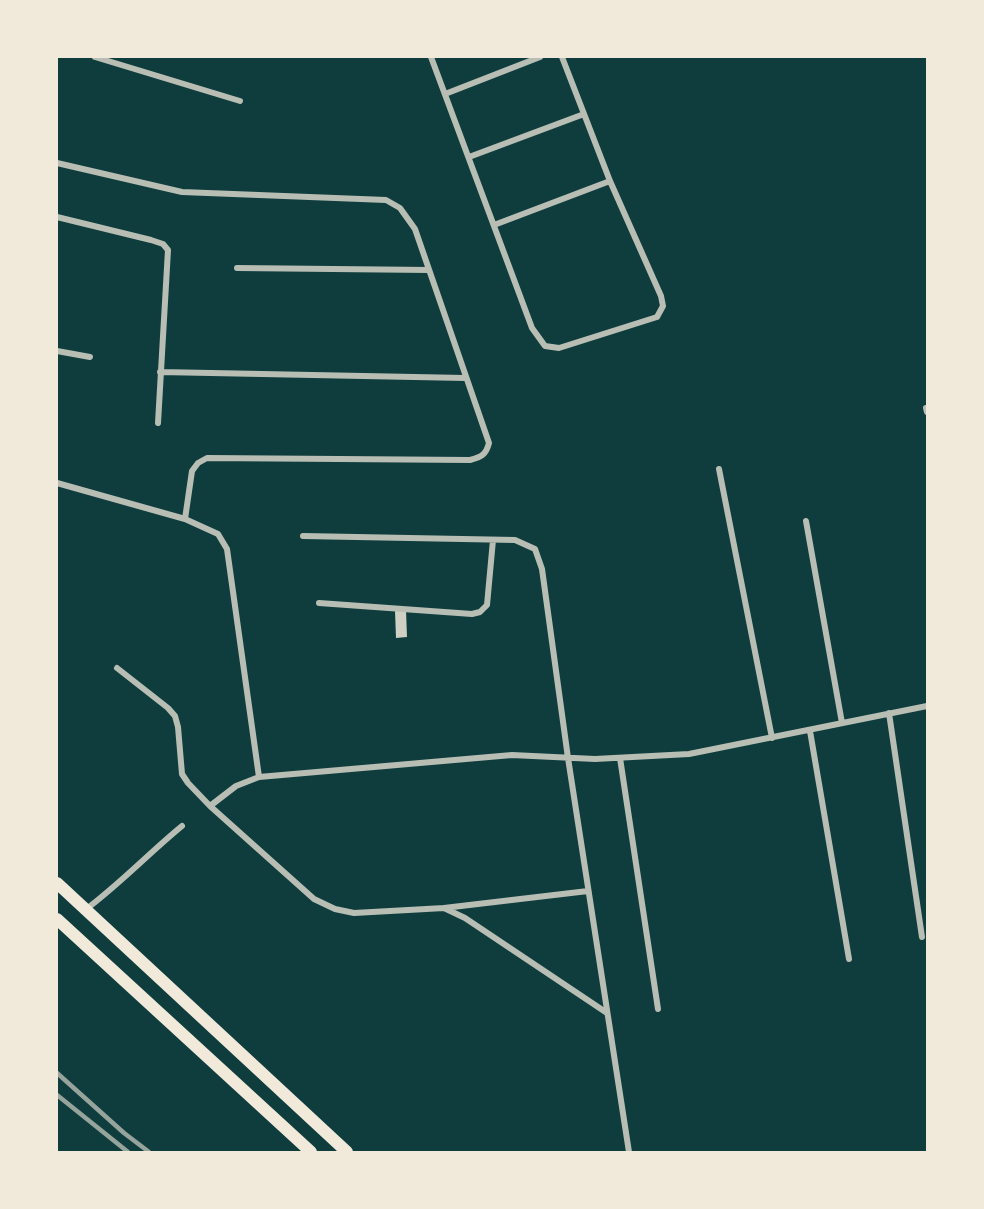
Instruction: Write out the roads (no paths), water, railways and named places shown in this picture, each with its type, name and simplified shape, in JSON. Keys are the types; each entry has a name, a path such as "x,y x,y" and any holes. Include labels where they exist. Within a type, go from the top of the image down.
{"main road":[{"path":"57,883 347,1152"},
{"path":"57,919 311,1152"}],"street":[{"path":"95,57 240,101"},
{"path":"431,57 532,328 545,346 559,348 657,316 663,306 661,296 610,181 562,57"},
{"path":"445,94 540,57"},
{"path":"469,157 584,114"},
{"path":"57,163 182,192 386,200 400,208 415,229 489,442 487,451 482,457 470,460 207,458 198,463 192,471 185,519"},
{"path":"494,225 610,181"},
{"path":"57,217 151,240 163,244 168,250 158,423"},
{"path":"237,268 429,270"},
{"path":"57,351 90,357"},
{"path":"160,372 465,378"},
{"path":"719,468 772,738"},
{"path":"57,483 185,519 218,534 226,549 259,777"},
{"path":"806,521 842,723"},
{"path":"303,536 515,540 535,549 542,569 568,758 629,1152"},
{"path":"319,603 472,614 480,612 487,605 493,540"},
{"path":"117,668 175,716 182,774 210,806 314,899 335,909 354,913 444,908 588,891"},
{"path":"210,806 236,786 259,777 512,755 620,758 689,754 927,706"},
{"path":"889,713 922,937"},
{"path":"810,731 849,959"},
{"path":"620,758 658,1009"},
{"path":"85,910 115,888 151,851 182,826"},
{"path":"444,908 465,918 607,1013"}],"railway":[{"path":"57,1073 124,1133 149,1152"},
{"path":"57,1095 128,1152"}]}
